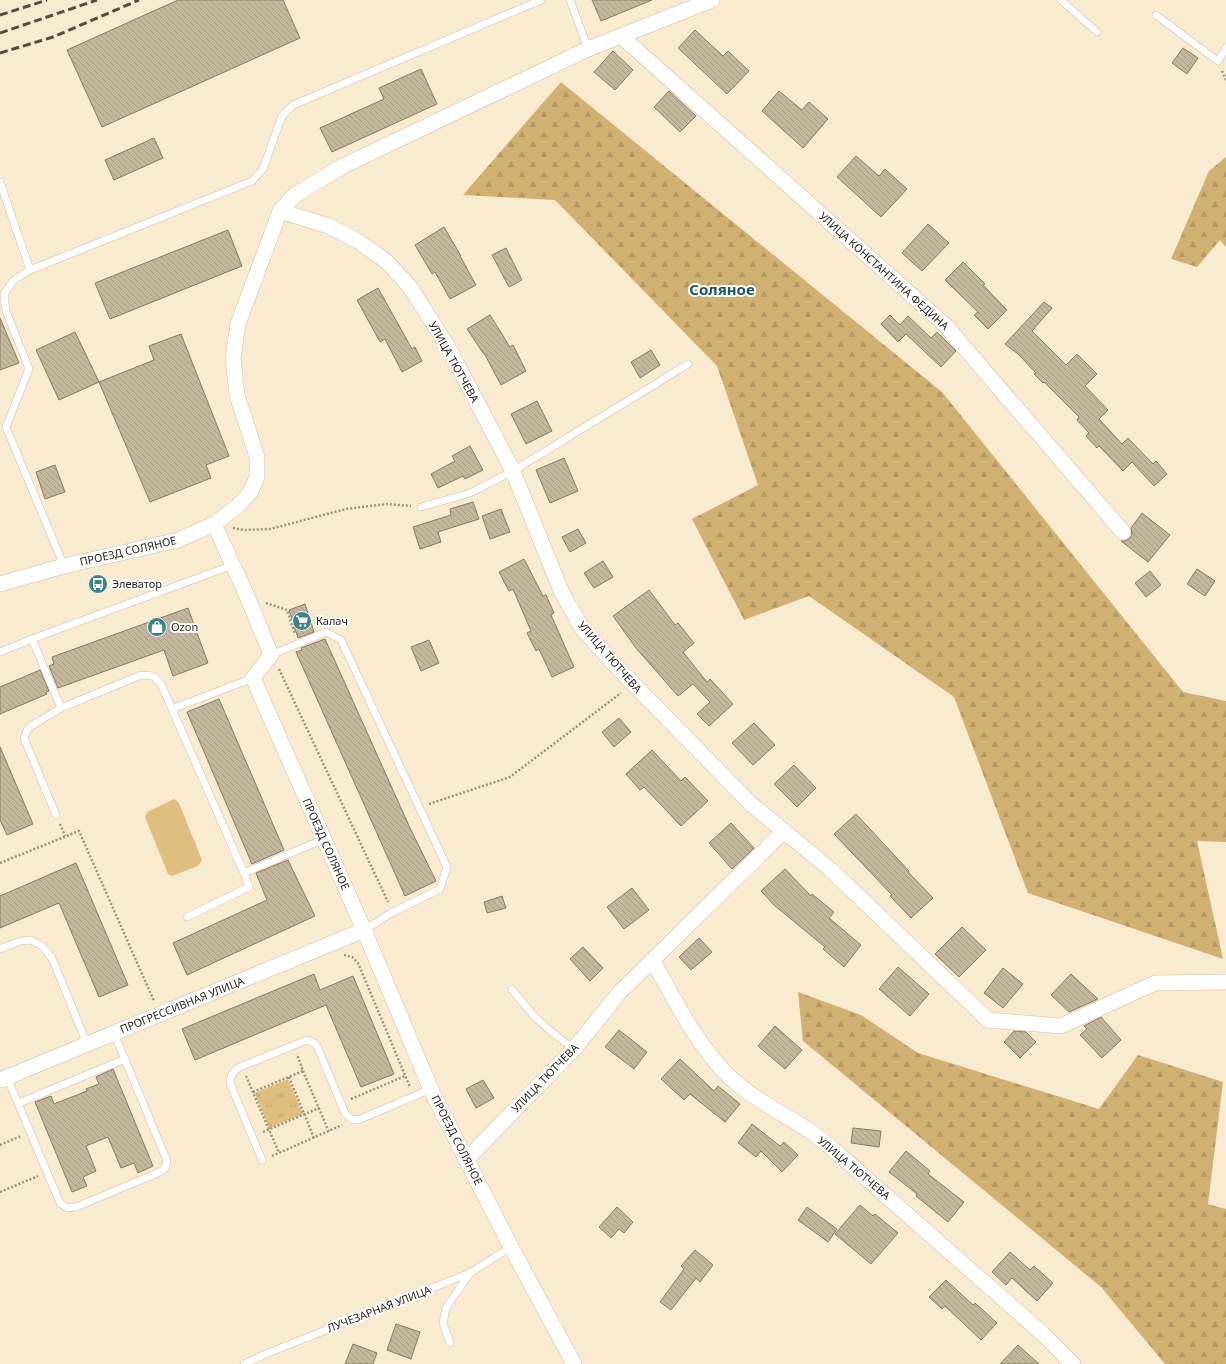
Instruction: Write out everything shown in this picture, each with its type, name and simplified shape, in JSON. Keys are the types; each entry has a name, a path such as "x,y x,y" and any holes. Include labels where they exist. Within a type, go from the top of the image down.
{"street":[{"path":"252,678 271,655 247,596 214,524 239,505 251,491 256,477 256,457 237,395 233,358 238,324 280,211 295,195 341,167 588,49 712,0"},
{"name":"УЛИЦА КОНСТАНТИНА ФЕДИНА","path":"620,36 945,325 1123,532"},
{"name":"УЛИЦА ТЮТЧЕВА","path":"280,211 329,226 358,241 386,261 410,287 448,345 513,472 562,594 582,628 633,684 751,804 830,869 988,1020 1061,1026 1155,983 1226,982"},
{"name":"ПРОЕЗД СОЛЯНОЕ","path":"0,584 64,566 178,540 214,524"},
{"name":"ПРОЕЗД СОЛЯНОЕ","path":"252,678 324,838 431,1089 511,1247 574,1364"},
{"name":"УЛИЦА ТЮТЧЕВА","path":"467,1159 574,1049 619,993 784,831"},
{"name":"ПРОГРЕССИВНАЯ УЛИЦА","path":"4,1078 364,930"},
{"name":"УЛИЦА ТЮТЧЕВА","path":"653,961 694,1035 720,1067 738,1084 765,1104 814,1134 842,1157 1038,1330 1073,1364"}],"lane":[{"path":"64,566 6,427 29,369 6,311 4,294 14,280 30,270 252,180 263,169 282,116 293,105 541,0"},
{"path":"570,0 588,49"},
{"path":"1061,0 1097,32"},
{"path":"1156,15 1218,61 1226,48"},
{"path":"0,182 30,270"},
{"path":"421,507 470,493 513,472 688,364"},
{"path":"0,652 232,565"},
{"path":"271,655 326,632 341,640 447,867 440,888 393,912 364,930"},
{"path":"32,639 61,708"},
{"path":"56,815 24,738 28,728 61,708 141,675 153,676 161,684 249,887 187,917"},
{"path":"172,709 252,678"},
{"path":"244,873 324,838"},
{"path":"0,949 20,941 31,940 42,946 52,958 87,1044"},
{"path":"512,990 535,1017 574,1049"},
{"path":"4,1078 19,1103 60,1203 67,1208 76,1207 160,1172 165,1168 167,1160 114,1033"},
{"path":"262,1160 230,1083 232,1074 235,1070 242,1066 307,1040 314,1043 345,1113 351,1119 358,1120 431,1089"},
{"path":"19,1103 125,1059"},
{"name":"ЛУЧЕЗАРНАЯ УЛИЦА","path":"244,1364 275,1350 470,1273 511,1247"},
{"path":"450,1343 443,1323 446,1308 470,1273"}],"path":[{"path":"214,524 244,530 270,529 346,509 387,504 421,507"},
{"path":"247,596 287,610 299,643"},
{"path":"271,655 283,675 393,912"},
{"path":"419,808 510,777 633,684"},
{"path":"0,863 79,831 160,1014"},
{"path":"340,955 350,956 358,962 414,1096"},
{"path":"293,1045 329,1132"},
{"path":"242,1066 279,1153"},
{"path":"253,1092 303,1071"},
{"path":"341,1104 406,1076"},
{"path":"289,1077 314,1138"},
{"path":"252,1137 319,1108"},
{"path":"262,1160 337,1129 351,1119"},
{"path":"0,1145 31,1132"},
{"path":"0,1192 48,1172"}],"green space":[{"path":"561,82 942,392 1183,692 1226,701 1226,842 1197,841 1223,959 1028,893 954,697 809,596 744,620 692,519 758,485 717,366 555,200 463,195"},
{"path":"1226,157 1226,247 1220,240 1197,267 1171,259 1209,171"},
{"path":"174,799 179,803 202,860 198,866 172,876 168,874 145,817 147,812"},
{"path":"798,992 861,1015 918,1053 1099,1109 1138,1055 1223,1082 1208,1204 1226,1209 1226,1364 1165,1364 1101,1287 803,1041"},
{"path":"288,1079 303,1114 269,1128 255,1093"}],"building":[{"path":"178,0 283,0 300,38 102,127 67,50"},
{"path":"592,0 652,0 601,21"},
{"path":"695,30 723,56 728,51 749,71 727,94 678,48"},
{"path":"1183,48 1198,58 1187,74 1172,63"},
{"path":"613,51 633,70 615,90 594,72"},
{"path":"421,69 437,104 332,152 320,128 384,99 379,88"},
{"path":"669,91 696,116 680,132 654,107"},
{"path":"779,91 802,110 809,102 828,119 803,148 762,111"},
{"path":"154,138 163,158 114,180 105,160"},
{"path":"856,156 879,176 885,169 907,189 881,217 837,177"},
{"path":"928,224 949,243 922,271 902,253"},
{"path":"444,227 476,285 450,299 435,272 432,274 415,245"},
{"path":"228,230 242,266 110,319 95,283"},
{"path":"506,248 522,280 509,287 492,255"},
{"path":"963,262 985,284 983,285 1007,310 988,329 974,315 978,312 945,280"},
{"path":"378,288 412,349 415,347 422,361 402,372 385,339 380,342 357,300"},
{"path":"1044,302 1052,308 1032,331 1066,365 1077,354 1097,374 1085,386 1108,410 1099,419 1122,444 1128,438 1153,464 1156,461 1167,474 1154,486 1132,462 1123,471 1099,446 1097,448 1086,436 1089,433 1077,420 1079,417 1034,374 1036,373 1018,354 1005,344"},
{"path":"490,315 510,347 513,345 526,371 501,385 484,353 467,329"},
{"path":"890,315 900,325 908,316 931,338 937,332 956,351 941,367 906,334 898,342 881,324"},
{"path":"0,318 19,363 0,370"},
{"path":"75,332 99,382 59,400 36,350"},
{"path":"181,334 229,456 206,465 211,478 150,502 99,382 154,360 149,346"},
{"path":"651,350 660,365 640,378 631,362"},
{"path":"537,401 552,431 526,444 511,414"},
{"path":"470,446 483,470 465,479 463,476 438,488 431,474 455,461 452,456"},
{"path":"564,458 578,491 550,503 536,470"},
{"path":"55,465 65,492 45,499 36,472"},
{"path":"473,502 479,519 438,532 441,542 420,549 413,527 451,515 450,509"},
{"path":"501,509 510,532 490,539 482,516"},
{"path":"1142,513 1170,535 1148,562 1121,541 1129,539 1132,535 1131,528"},
{"path":"578,529 586,543 570,552 562,537"},
{"path":"524,559 543,596 546,595 554,613 551,615 574,667 552,677 539,649 536,651 527,633 531,631 513,589 509,591 499,572"},
{"path":"603,561 613,577 594,588 584,573"},
{"path":"1197,569 1215,581 1205,596 1187,584"},
{"path":"1150,571 1161,585 1146,597 1135,583"},
{"path":"649,590 675,625 678,623 694,643 683,652 707,682 710,679 733,704 709,726 697,714 710,702 693,684 678,696 636,648 613,616"},
{"name":"Калач","path":"305,604 314,632 298,638 289,610"},
{"path":"188,608 208,663 173,676 164,650 58,688 49,666 54,664 52,657"},
{"path":"325,639 410,828 436,881 405,896 296,652 302,650 301,648"},
{"path":"429,640 439,663 421,671 411,647"},
{"path":"40,670 49,691 46,692 47,694 0,714 0,687"},
{"path":"219,699 284,850 252,864 187,712"},
{"path":"619,718 631,732 614,747 602,732"},
{"path":"754,723 775,745 753,765 732,743"},
{"path":"0,747 33,824 7,835 0,820"},
{"path":"652,750 681,781 685,777 708,801 681,826 644,787 640,790 626,774"},
{"path":"794,765 816,788 797,807 774,784"},
{"path":"856,814 933,898 911,918 890,896 892,895 834,834"},
{"path":"731,823 754,848 732,869 709,843"},
{"path":"288,860 315,916 187,975 173,943 267,900 256,873"},
{"path":"76,863 128,985 99,997 59,903 0,928 0,896"},
{"path":"785,869 811,896 812,894 834,912 829,918 861,945 844,967 823,949 825,947 774,905 761,891"},
{"path":"632,888 649,910 624,929 607,907"},
{"path":"502,896 506,908 487,913 484,902"},
{"path":"962,927 986,950 959,977 935,954"},
{"path":"699,938 712,952 691,970 679,957"},
{"path":"583,947 603,968 590,981 570,959"},
{"path":"898,967 929,994 910,1016 879,989"},
{"path":"1003,968 1023,984 1003,1008 984,993"},
{"path":"314,974 320,990 353,976 394,1074 361,1087 326,1005 195,1060 182,1029"},
{"path":"1071,974 1098,999 1069,1012 1051,995"},
{"path":"1101,1017 1121,1040 1102,1058 1080,1035 1087,1029 1084,1026"},
{"path":"775,1026 802,1050 785,1069 758,1046"},
{"path":"619,1030 647,1052 634,1069 605,1047"},
{"path":"1014,1031 1026,1032 1036,1042 1020,1058 1004,1042"},
{"path":"680,1059 714,1091 718,1086 740,1104 725,1122 690,1094 684,1100 661,1079"},
{"path":"113,1069 153,1166 138,1173 134,1163 121,1168 108,1137 86,1146 96,1171 83,1177 87,1186 72,1192 35,1102 51,1096 54,1104 87,1091 86,1089 99,1084 96,1077"},
{"path":"483,1080 494,1098 476,1108 466,1089"},
{"path":"752,1124 780,1146 784,1142 798,1155 782,1172 761,1151 756,1157 738,1143"},
{"path":"853,1128 881,1131 879,1147 851,1143"},
{"path":"906,1151 930,1171 928,1174 964,1202 948,1222 916,1196 917,1194 889,1172"},
{"path":"860,1205 873,1216 875,1214 898,1233 871,1264 835,1234"},
{"path":"617,1207 633,1222 624,1233 619,1229 611,1238 599,1227"},
{"path":"807,1207 837,1229 828,1242 798,1220"},
{"path":"695,1250 713,1265 700,1282 696,1278 671,1310 660,1302 684,1269 681,1266"},
{"path":"1010,1252 1030,1270 1034,1266 1053,1283 1037,1301 1012,1278 1006,1285 992,1272"},
{"path":"946,1280 973,1305 975,1303 997,1323 981,1340 945,1306 942,1309 929,1297"},
{"path":"396,1324 420,1332 411,1359 387,1350"},
{"path":"353,1344 377,1353 373,1364 345,1364"},
{"path":"1018,1345 1039,1364 1000,1364"}],"railway":[{"path":"0,15 47,0"},
{"path":"0,33 97,0"},
{"path":"0,53 53,37 139,0"}],"place":[{"name":"Элеватор","path":"98,584"},
{"name":"Калач","path":"302,621"},
{"name":"Ozon","path":"157,627"}],"district":[{"name":"Соляное","path":"722,290"}]}
